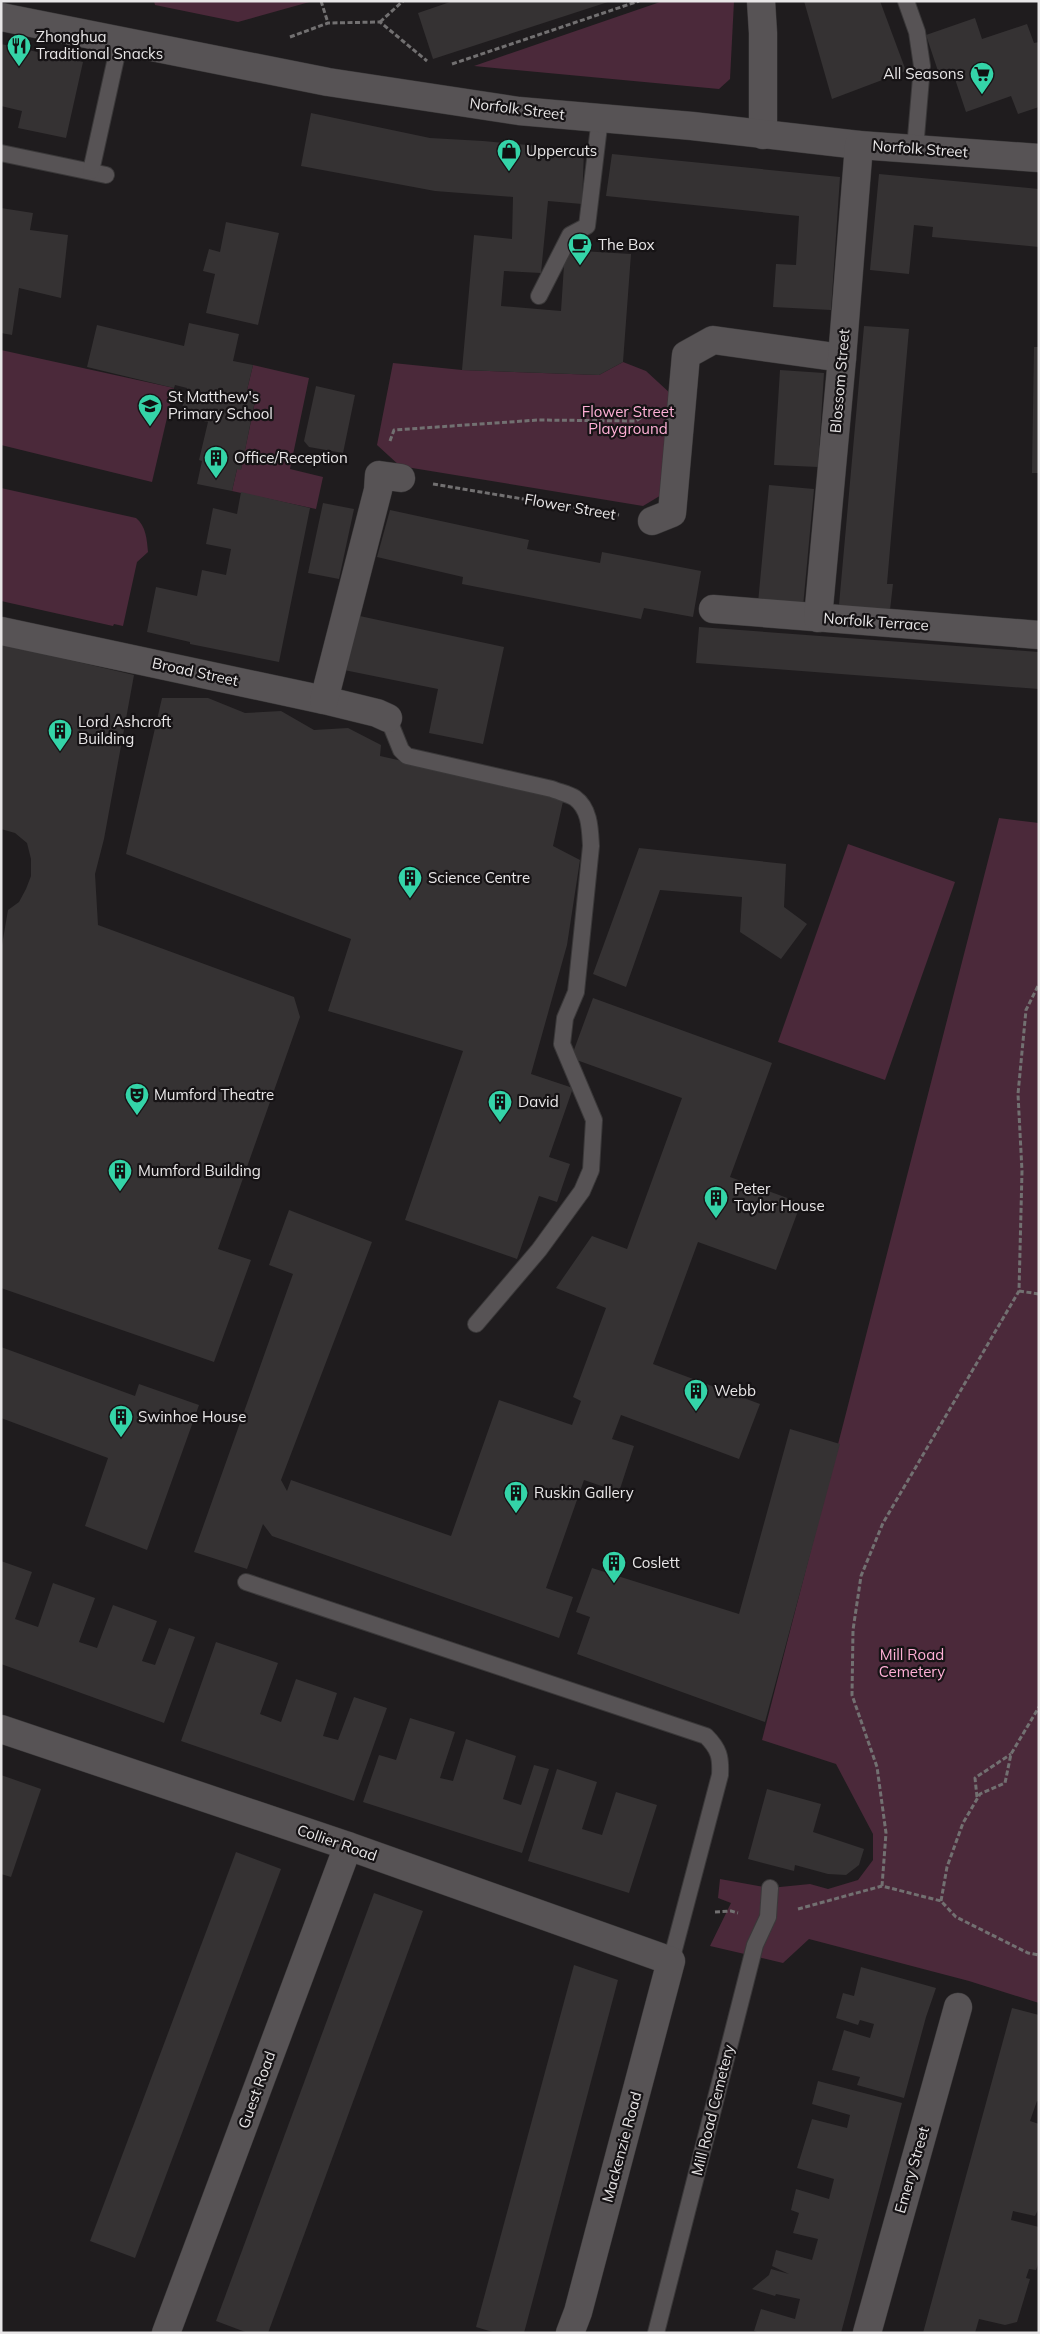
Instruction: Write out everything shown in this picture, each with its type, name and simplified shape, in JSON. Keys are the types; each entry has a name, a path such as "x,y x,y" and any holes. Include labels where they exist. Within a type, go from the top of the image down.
{"street":[{"path":"761,1 763,33 763,135"},
{"name":"Norfolk Street","path":"1,17 328,82 518,111 859,145 1039,158"},
{"name":"Blossom Street","path":"818,618 859,145"},
{"path":"652,521 672,513 686,356 713,340 842,358"},
{"path":"324,700 378,490 390,477"},
{"name":"Norfolk Terrace","path":"713,610 1039,634"},
{"name":"Broad Street","path":"1,631 324,700 377,713 388,718"},
{"name":"Collier Road","path":"1,1729 348,1846 671,1961"},
{"name":"Guest Road","path":"166,2333 348,1846"},
{"name":"Mackenzie Road","path":"570,2333 578,2312 671,1961"},
{"name":"Emery Street","path":"867,2333 958,2008"}],"lane":[{"path":"906,1 917,32 922,66 915,149"},
{"path":"1,153 99,173 120,40"},
{"path":"539,296 570,235 587,226 600,118"},
{"path":"388,718 401,750 407,756 552,789 575,798 583,807 590,824 591,846 576,992 565,1018 562,1044 594,1120 590,1170 582,1191 539,1250 476,1324"},
{"path":"246,1582 706,1736 718,1749 721,1759 720,1775 671,1961"},
{"name":"Mill Road Cemetery","path":"656,2333 755,1945 768,1917 770,1888"}],"path":[{"path":"321,1 328,23"},
{"path":"380,22 403,1"},
{"path":"451,64 639,1"},
{"path":"296,35 328,23 380,22 426,58 429,64"},
{"path":"390,477 394,430 538,420 636,421 683,391"},
{"name":"Flower Street","path":"390,477 652,521"},
{"path":"882,1886 886,1833 878,1767 852,1695 852,1630 862,1576 883,1523 1019,1291 1022,1171 1018,1094 1026,1010 1039,984"},
{"path":"1019,1291 1039,1294"},
{"path":"941,1901 948,1867 963,1822 980,1794 1005,1783 1011,1754 1039,1707"},
{"path":"977,1798 975,1778 1011,1754"},
{"path":"768,1917 882,1886 941,1901 956,1917 1028,1953 1039,1955"}],"green space":[{"path":"154,1 313,1 238,22 155,5"},
{"path":"663,1 734,1 730,79 719,89 474,66"},
{"path":"1,350 174,388 152,482 1,445"},
{"name":"Flower Street Playground","path":"623,362 646,371 671,394 663,494 643,506 400,466 377,445 393,363 462,370 599,375"},
{"path":"253,365 309,378 290,469 323,477 316,509 232,491 237,469 241,469 257,392 247,390"},
{"path":"1,488 136,518 139,521 145,534 148,552 137,562 123,626 114,624 113,626 1,601"},
{"name":"Mill Road Cemetery","path":"999,818 1039,823 1039,2003 969,1981 809,1939 783,1963 710,1946 731,1903 718,1898 720,1879 770,1888 810,1884 828,1889 858,1880 873,1860 873,1834 836,1764 762,1740"},
{"path":"848,844 955,882 885,1080 778,1042"}],"building":[{"path":"453,1 608,2 433,59 418,13"},
{"path":"804,1 880,1 906,71 832,99"},
{"path":"975,18 982,39 1027,24 1034,43 1039,42 1039,107 1018,114 1011,96 966,112 953,73 940,77 926,35"},
{"path":"1,44 83,62 66,138 18,128 22,111 1,106"},
{"path":"311,113 430,138 584,150 582,204 548,201 541,273 504,271 501,306 561,311 565,250 631,254 623,362 599,375 462,370 474,235 512,239 513,197 435,191 301,166"},
{"path":"612,154 840,177 831,310 773,307 776,264 796,265 799,216 606,196"},
{"path":"879,174 1039,189 1039,247 932,237 933,227 914,225 909,274 870,270"},
{"path":"1,208 33,213 30,230 68,235 61,298 19,288 12,335 1,333"},
{"path":"226,222 279,233 258,325 206,313 215,274 203,271 209,249 220,252"},
{"path":"189,323 239,334 233,361 253,365 247,390 257,391 241,470 237,469 232,491 197,484 202,461 199,460 208,422 180,416 187,388 175,385 174,388 87,367 97,325 184,346"},
{"path":"864,326 909,329 887,584 893,584 890,610 839,605"},
{"path":"1034,347 1039,347 1039,473 1032,473"},
{"path":"780,370 824,373 818,467 774,465"},
{"path":"316,386 355,395 343,453 309,447 304,441"},
{"path":"769,485 814,489 803,607 758,603"},
{"path":"241,492 310,508 279,662 190,644 190,642 147,632 156,587 197,596 202,570 226,575 231,549 206,544 213,508 237,514"},
{"path":"323,503 354,509 339,579 308,573"},
{"path":"390,510 529,540 527,549 600,563 602,552 701,571 693,617 644,608 641,619 462,584 463,577 377,557"},
{"path":"355,615 504,647 483,744 429,733 438,689 344,670"},
{"path":"699,627 1039,652 1039,689 696,663"},
{"name":"Mumford Building","path":"1,644 134,675 104,839 95,874 98,925 294,997 300,1017 218,1249 251,1260 214,1362 1,1288 1,951 8,910 19,902 26,889 31,876 31,859 27,843 15,833 1,829"},
{"name":"Science Centre","path":"162,698 208,698 245,713 281,711 314,730 348,728 381,745 380,756 564,797 553,846 580,860 567,945 531,1074 573,1088 549,1157 570,1164 557,1202 539,1196 517,1259 405,1220 463,1051 328,1011 351,939 126,854"},
{"path":"639,848 786,864 784,907 807,924 781,959 740,932 742,897 660,890 626,987 593,974"},
{"path":"593,998 772,1063 730,1177 801,1203 776,1270 698,1242 653,1364 760,1404 739,1459 621,1415 612,1439 634,1446 619,1492 584,1480 546,1588 573,1597 559,1638 272,1536 263,1524 247,1569 194,1552 293,1274 269,1265 289,1210 372,1242 281,1480 287,1491 291,1480 451,1536 499,1400 572,1425 581,1401 573,1397 606,1308 556,1288 592,1236 627,1249 682,1098 571,1058"},
{"name":"Swinhoe House","path":"1,1347 135,1396 139,1384 199,1405 147,1550 85,1526 108,1458 1,1418"},
{"name":"Coslett","path":"790,1429 840,1444 765,1722 577,1654 590,1617 576,1612 592,1568 739,1614"},
{"path":"1,1561 32,1572 15,1619 38,1627 53,1583 95,1598 79,1642 97,1648 113,1605 157,1621 142,1661 155,1665 169,1628 195,1637 164,1723 1,1664"},
{"path":"216,1642 278,1663 260,1714 281,1722 296,1679 337,1693 323,1736 338,1740 354,1697 387,1708 354,1801 181,1741"},
{"path":"410,1718 455,1732 440,1778 453,1781 466,1739 516,1756 503,1799 521,1805 534,1765 549,1769 522,1853 363,1802 379,1755 396,1760"},
{"path":"557,1769 597,1782 582,1829 602,1835 616,1792 657,1805 629,1893 528,1861"},
{"path":"1,1775 41,1789 11,1877 1,1874"},
{"path":"767,1789 821,1804 813,1832 864,1849 859,1865 846,1875 828,1874 795,1865 794,1871 748,1859"},
{"path":"236,1852 281,1869 135,2258 90,2241"},
{"path":"374,1893 423,1911 268,2333 248,2333 216,2321"},
{"path":"574,1965 618,1980 524,2333 496,2333 476,2327"},
{"path":"861,1967 936,1988 926,2017 904,2098 857,2085 860,2077 832,2070 844,2030 870,2038 874,2024 860,2020 858,2025 836,2018 843,1993 854,1996"},
{"path":"1012,2008 1039,2015 1039,2102 1037,2101 1030,2121 1039,2124 1039,2208 1035,2216 1013,2211 1011,2220 1039,2227 1039,2262 1036,2270 1029,2269 1026,2278 1030,2279 1017,2322 1005,2325 979,2319 975,2333 923,2333"},
{"path":"818,2081 902,2103 841,2333 760,2333 754,2331 761,2309 795,2319 800,2299 776,2294 775,2296 752,2289 769,2275 771,2269 789,2274 772,2266 776,2250 812,2260 818,2239 793,2233 799,2213 791,2210 796,2189 829,2199 834,2179 797,2168 812,2119 847,2128 850,2115 812,2104"}],"place":[{"name":"Zhonghua Traditional Snacks","path":"19,67"},
{"name":"All Seasons","path":"982,95"},
{"name":"Uppercuts","path":"509,172"},
{"name":"The Box","path":"580,266"},
{"name":"St Matthew's Primary School","path":"150,427"},
{"name":"Office/Reception","path":"216,479"},
{"name":"Lord Ashcroft Building","path":"60,752"},
{"name":"Science Centre","path":"410,899"},
{"name":"Mumford Theatre","path":"137,1116"},
{"name":"David","path":"500,1123"},
{"name":"Mumford Building","path":"120,1192"},
{"name":"Peter Taylor House","path":"716,1219"},
{"name":"Webb","path":"696,1412"},
{"name":"Swinhoe House","path":"121,1438"},
{"name":"Ruskin Gallery","path":"516,1514"},
{"name":"Coslett","path":"614,1584"}]}
